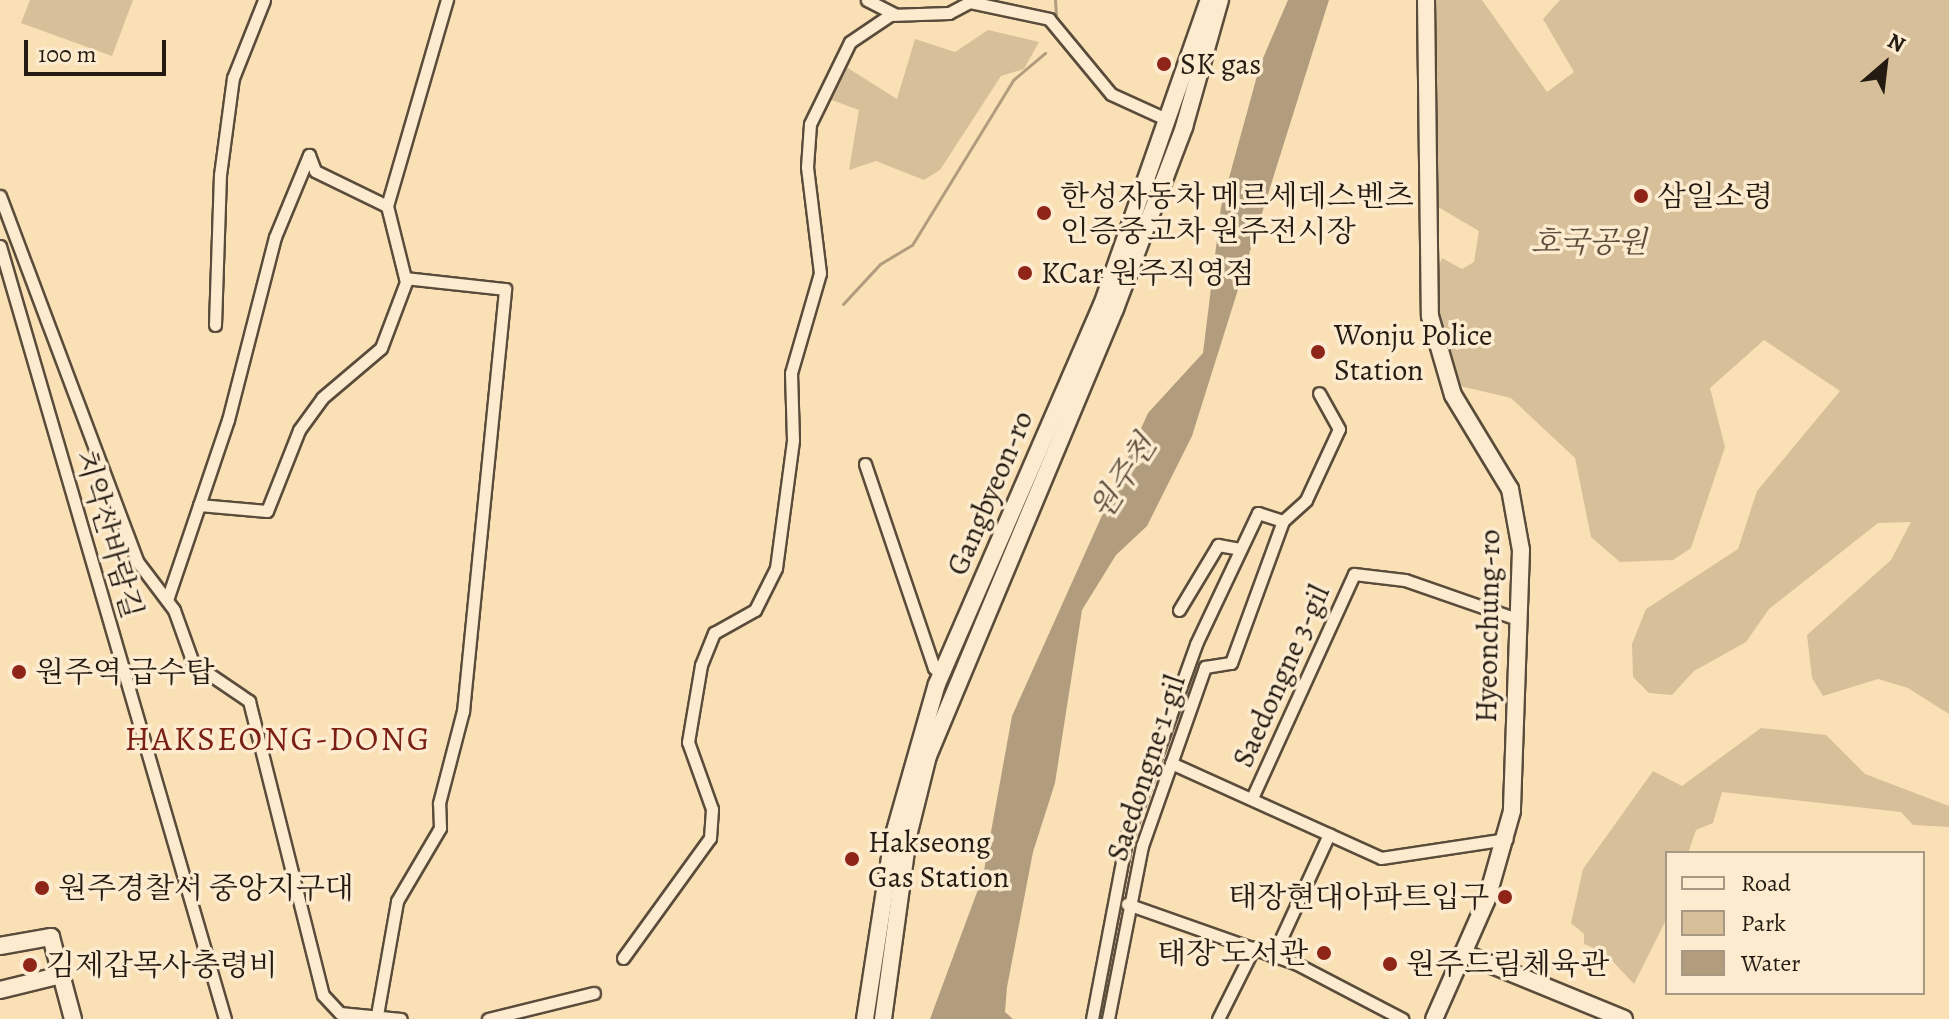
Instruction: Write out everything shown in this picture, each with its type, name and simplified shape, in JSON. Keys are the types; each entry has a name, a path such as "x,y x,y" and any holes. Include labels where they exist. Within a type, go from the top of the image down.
{"street":[{"path":"215,325 220,175 233,78 264,0"},
{"path":"199,505 267,511 299,430 322,398 381,348 406,278 387,206 447,0"},
{"path":"867,0 900,15"},
{"name":"Gangbyeon-ro","path":"865,1019 893,838 942,673 1102,305 1176,124 1209,0"},
{"name":"Gangbyeon-ro","path":"883,1019 908,836 928,756 1176,124 1220,0"},
{"name":"Hyeonchung-ro","path":"1426,0 1430,316 1453,395 1510,489 1521,550 1507,839 1434,1019"},
{"path":"623,958 710,838 712,809 688,742 705,645 755,610 776,568 793,440 791,373 820,273 807,167 810,124 850,42 900,15 955,3 970,2 1049,19 1111,94 1176,124"},
{"path":"167,600 228,420 251,312 309,155 315,171 387,206"},
{"path":"0,196 116,513 137,561 167,600 193,663 249,701 323,995 340,1013 401,1019"},
{"name":"치악산바람길","path":"0,246 225,1019"},
{"path":"377,1015 397,901 440,828 439,803 463,711 505,289 406,278"},
{"name":"Saedongne 1-gil","path":"1108,1019 1127,904 1205,667 1231,663 1283,521 1306,500 1339,429 1319,393"},
{"path":"865,464 934,668 942,673"},
{"path":"1092,1019 1127,836 1196,644 1258,513 1283,521"},
{"path":"1179,610 1218,545 1240,549"},
{"name":"Saedongne 3-gil","path":"1252,798 1354,574 1405,580 1517,619"},
{"path":"1171,763 1381,858 1507,839"},
{"path":"1273,956 1329,834"},
{"path":"1127,904 1254,947 1402,1019"},
{"path":"0,946 48,935 73,1019"},
{"path":"1218,1019 1254,947"},
{"path":"1463,953 1624,1019"},
{"path":"0,990 61,975"},
{"path":"488,1019 594,993"}],"green space":[{"path":"30,0 133,0 112,56 21,23"},
{"name":"호국공원","path":"1433,0 1482,0 1547,92 1574,72 1543,19 1560,0 1949,0 1949,714 1908,688 1878,679 1823,696 1812,678 1807,635 1891,560 1911,522 1878,523 1769,609 1746,642 1694,671 1672,695 1649,693 1633,677 1632,644 1646,609 1738,549 1757,491 1840,391 1764,340 1710,388 1725,447 1691,548 1673,560 1620,562 1591,537 1575,458 1511,398 1460,386 1443,368 1434,278 1442,258 1462,269 1474,262 1479,231 1428,201"},
{"path":"988,30 1039,42 1024,69 1001,76 940,170 924,180 876,161 849,170 859,110 826,98 843,65 897,99 915,39 955,52"},
{"path":"1761,728 1826,735 1865,774 1949,806 1949,827 1913,825 1901,812 1722,792 1713,823 1696,830 1689,851 1665,851 1665,922 1634,984 1605,953 1584,944 1584,934 1571,923 1583,869 1653,771 1682,786"}],"water":[{"name":"원주천","path":"1288,0 1329,0 1192,436 1147,526 1116,555 1082,610 1055,783 1033,852 1007,987 1005,1012 1013,1019 930,1019 983,876 1012,716 1148,413 1203,353 1221,207 1260,65"}],"waterway":[{"path":"1055,0 1056,15"},
{"path":"843,304 880,264 912,245 1013,80 1045,53"}],"place":[{"name":"SK gas","path":"1164,64"},
{"name":"삼일소령","path":"1641,196"},
{"name":"한성자동차 메르세데스벤츠 인증중고차 원주전시장","path":"1044,213"},
{"name":"KCar 원주직영점","path":"1025,273"},
{"name":"Wonju Police Station","path":"1318,352"},
{"name":"원주역 급수탑","path":"19,672"},
{"name":"Hakseong Gas Station","path":"852,859"},
{"name":"원주경찰서 중앙지구대","path":"42,888"},
{"name":"태장현대아파트입구","path":"1505,897"},
{"name":"태장 도서관","path":"1324,953"},
{"name":"원주드림체육관","path":"1390,964"},
{"name":"김제갑목사충령비","path":"30,965"}],"district":[{"name":"HAKSEONG-DONG","path":"278,739"}]}
